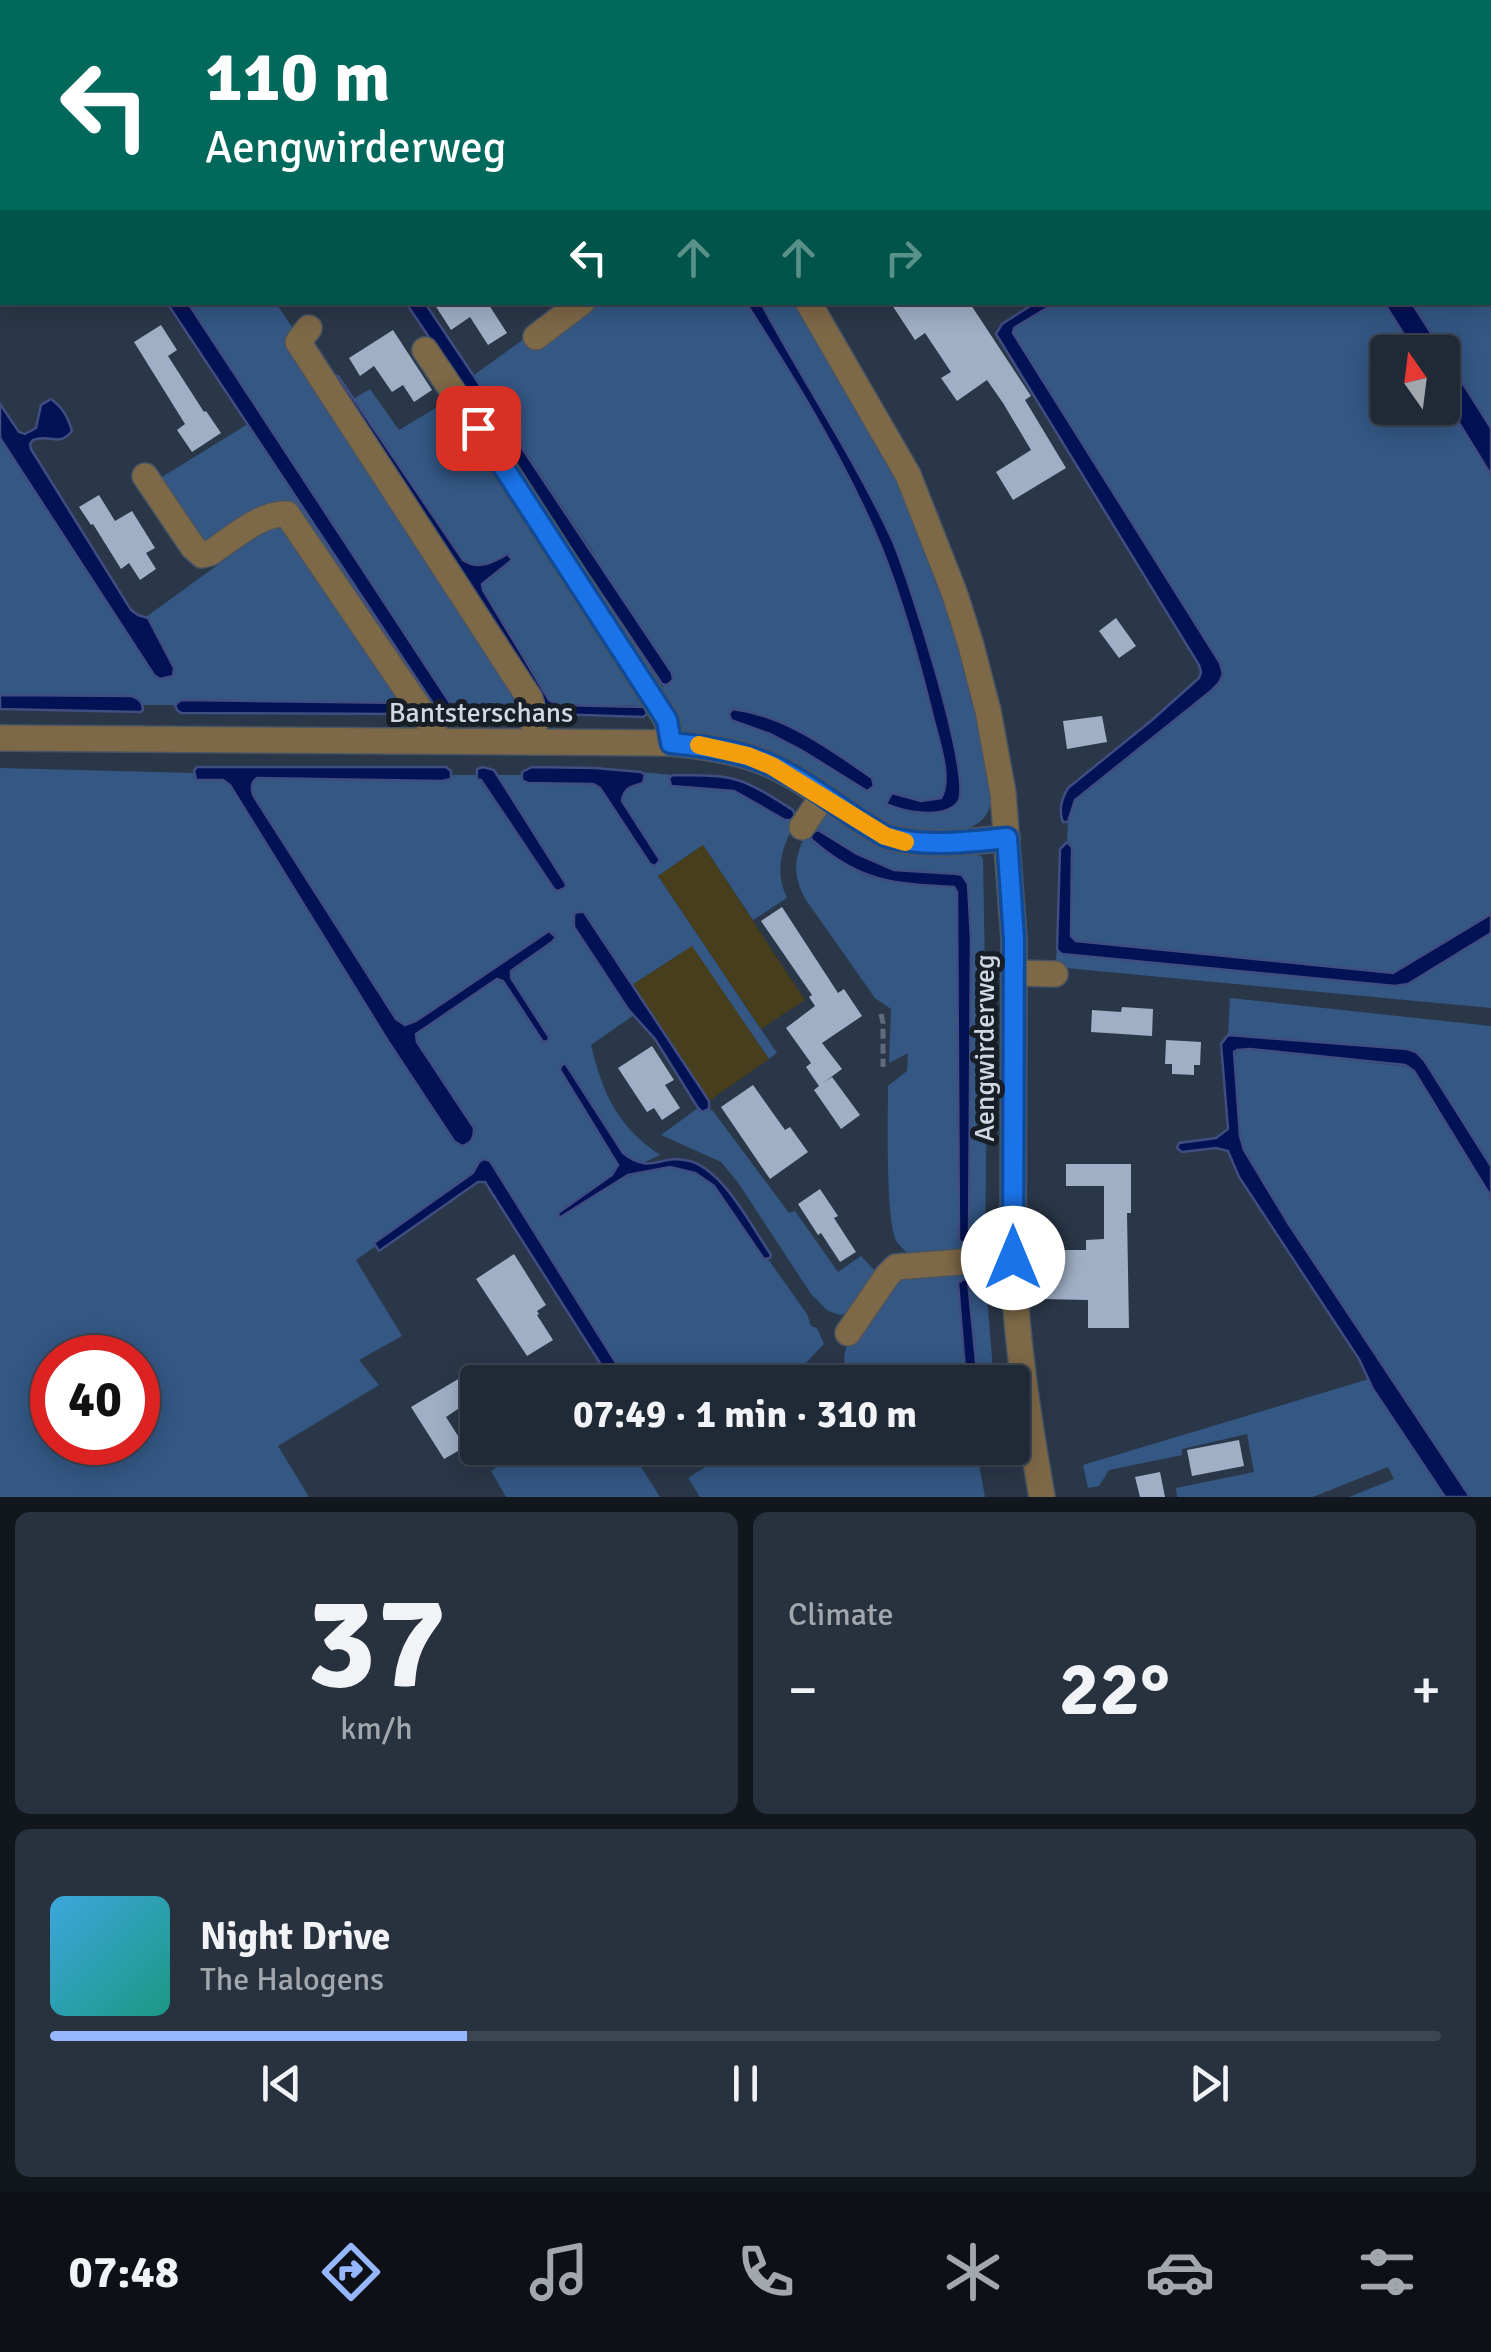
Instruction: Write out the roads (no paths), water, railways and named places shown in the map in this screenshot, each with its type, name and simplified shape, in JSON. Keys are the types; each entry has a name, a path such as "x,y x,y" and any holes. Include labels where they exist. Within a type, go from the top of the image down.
{"street":[{"path":"536,336 578,305"},
{"name":"Aengwirderweg","path":"810,305 908,475 944,561 988,711 1003,793 1014,974 1013,1258 1019,1357 1042,1497"},
{"path":"309,328 298,342 530,699 534,742"},
{"path":"424,350 667,720 671,743"},
{"path":"145,476 202,555 262,517 287,514 434,730 432,742"},
{"name":"Bantsterschans","path":"0,738 671,743 748,756 772,766 885,836 904,842 937,844 1007,838"},
{"path":"802,827 823,796"},
{"path":"1014,974 1054,974"},
{"path":"850,1325 886,1276 888,1258 1013,1258"}]}
